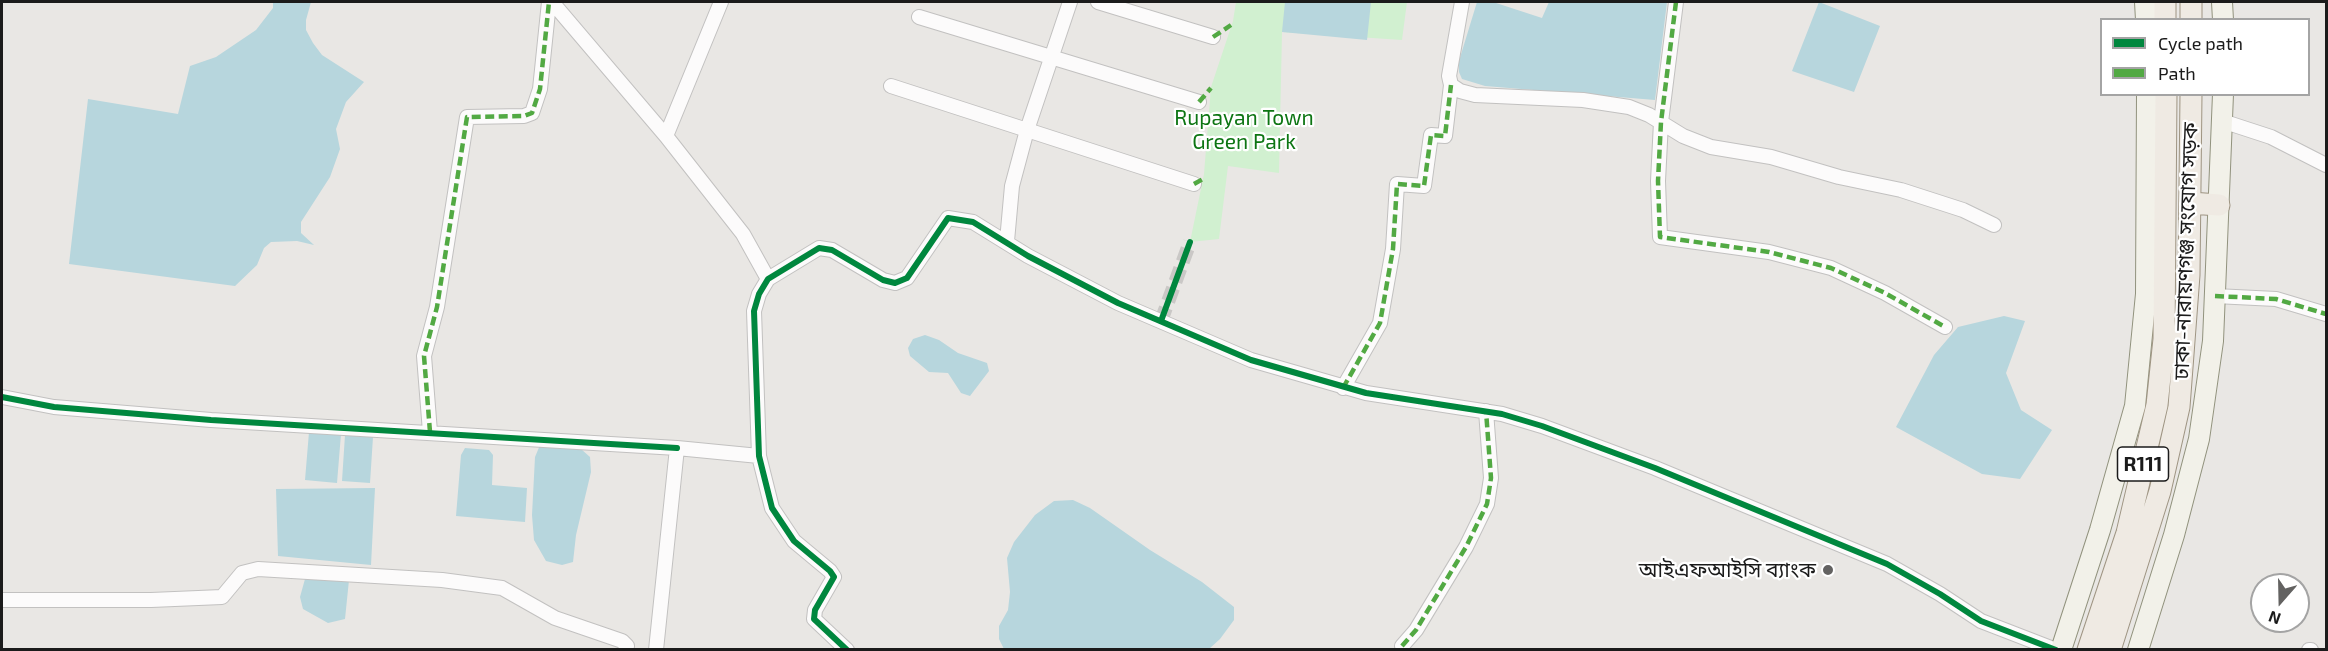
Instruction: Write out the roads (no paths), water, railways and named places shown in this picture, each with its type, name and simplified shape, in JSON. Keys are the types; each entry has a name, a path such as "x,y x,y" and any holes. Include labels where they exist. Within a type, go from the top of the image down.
{"main road":[{"path":"2165,2 2165,18"},
{"path":"2191,2 2191,18"},
{"name":"ঢাকা-নারায়ণগঞ্জ সংযোগ সড়ক","path":"2088,650 2127,533 2157,405 2164,339 2166,273 2157,199 2166,96"},
{"name":"ঢাকা-নারায়ণগঞ্জ সংযোগ সড়ক","path":"2110,650 2160,491 2179,407 2189,275 2191,96"},
{"path":"2190,203 2219,204"}],"street":[{"path":"550,2 666,136 743,234 768,279"},
{"path":"430,432 424,357 442,283 467,117 524,116 532,113 540,89 550,2"},
{"path":"666,136 721,2"},
{"path":"1007,241 1012,186 1027,130 1070,2"},
{"path":"1098,2 1213,37"},
{"path":"1343,388 1380,323 1393,249 1397,184 1424,186 1431,135 1445,136 1451,85 1451,61 1462,2"},
{"path":"1676,2 1661,122 1659,237 1769,252 1831,268 1885,293 1945,327"},
{"path":"2145,2 2146,18"},
{"path":"2223,2 2223,18"},
{"path":"919,17 1199,102"},
{"path":"1451,85 1460,91 1475,95 1583,100 1629,107 1661,122 1683,136 1711,147 1771,157 1839,177 1901,190 1963,210 1994,225"},
{"path":"891,86 1194,184"},
{"path":"2061,650 2100,530 2134,406 2143,346 2157,199 2147,96"},
{"path":"2138,650 2174,535 2199,439 2213,341 2223,96"},
{"path":"2222,122 2271,137 2326,165"},
{"path":"847,650 814,618 815,610 834,577 794,541 772,508 759,456 754,311 759,294 768,279 819,248 832,250 883,280 895,283 908,278 948,218 973,222 1028,256 1108,298 1251,360 1343,388 1414,402 1456,405 1542,426 1830,539 1887,564 1940,594 1981,621 2056,650"},
{"path":"2215,296 2276,299 2326,314"},
{"path":"2,397 54,407 211,420 676,448 759,456"},
{"path":"1402,646 1416,630 1479,525 1491,478 1486,411"},
{"path":"656,650 676,448"},
{"path":"2,600 152,600 222,597 242,573 258,569 442,580 502,588 555,618 622,640 627,646 626,650"}],"water":[{"path":"273,2 311,2 306,30 313,43 322,55 364,82 346,102 336,129 340,149 330,177 301,222 301,233 314,245 297,241 271,242 264,248 257,265 235,286 69,264 88,99 178,114 190,66 216,57 256,30 273,8"},
{"path":"1285,2 1371,2 1367,40 1282,32"},
{"path":"1477,2 1493,2 1542,18 1549,2 1667,2 1655,100 1485,86 1462,79 1459,72 1459,61"},
{"path":"1819,2 1880,26 1854,92 1792,71"},
{"path":"2004,316 2025,321 2006,373 2021,410 2052,430 2020,479 1982,474 1896,427 1934,355 1958,327"},
{"path":"925,335 939,340 958,353 987,363 989,371 970,396 961,393 948,373 929,372 910,356 908,348 913,339"},
{"path":"309,432 341,434 337,483 305,480"},
{"path":"345,435 373,437 370,483 342,481"},
{"path":"540,445 581,449 590,457 591,472 576,535 573,562 562,565 546,561 534,540 532,515 535,457"},
{"path":"465,448 489,450 493,455 492,485 527,488 525,522 456,516 461,455"},
{"path":"375,488 371,565 278,556 276,489"},
{"path":"1073,500 1090,508 1150,550 1202,582 1234,607 1234,620 1220,639 1209,649 1004,649 999,639 999,626 1008,610 1010,592 1007,558 1014,542 1035,515 1054,501"},
{"path":"309,577 349,580 345,619 328,623 303,609 300,597 305,579"}],"tunnel":[{"path":"1161,321 1190,242"}],"place":[{"name":"আইএফআইসি ব্যাংক","path":"1828,570"}],"park label":[{"name":"Rupayan Town Green Park","path":"1244,130"}]}
